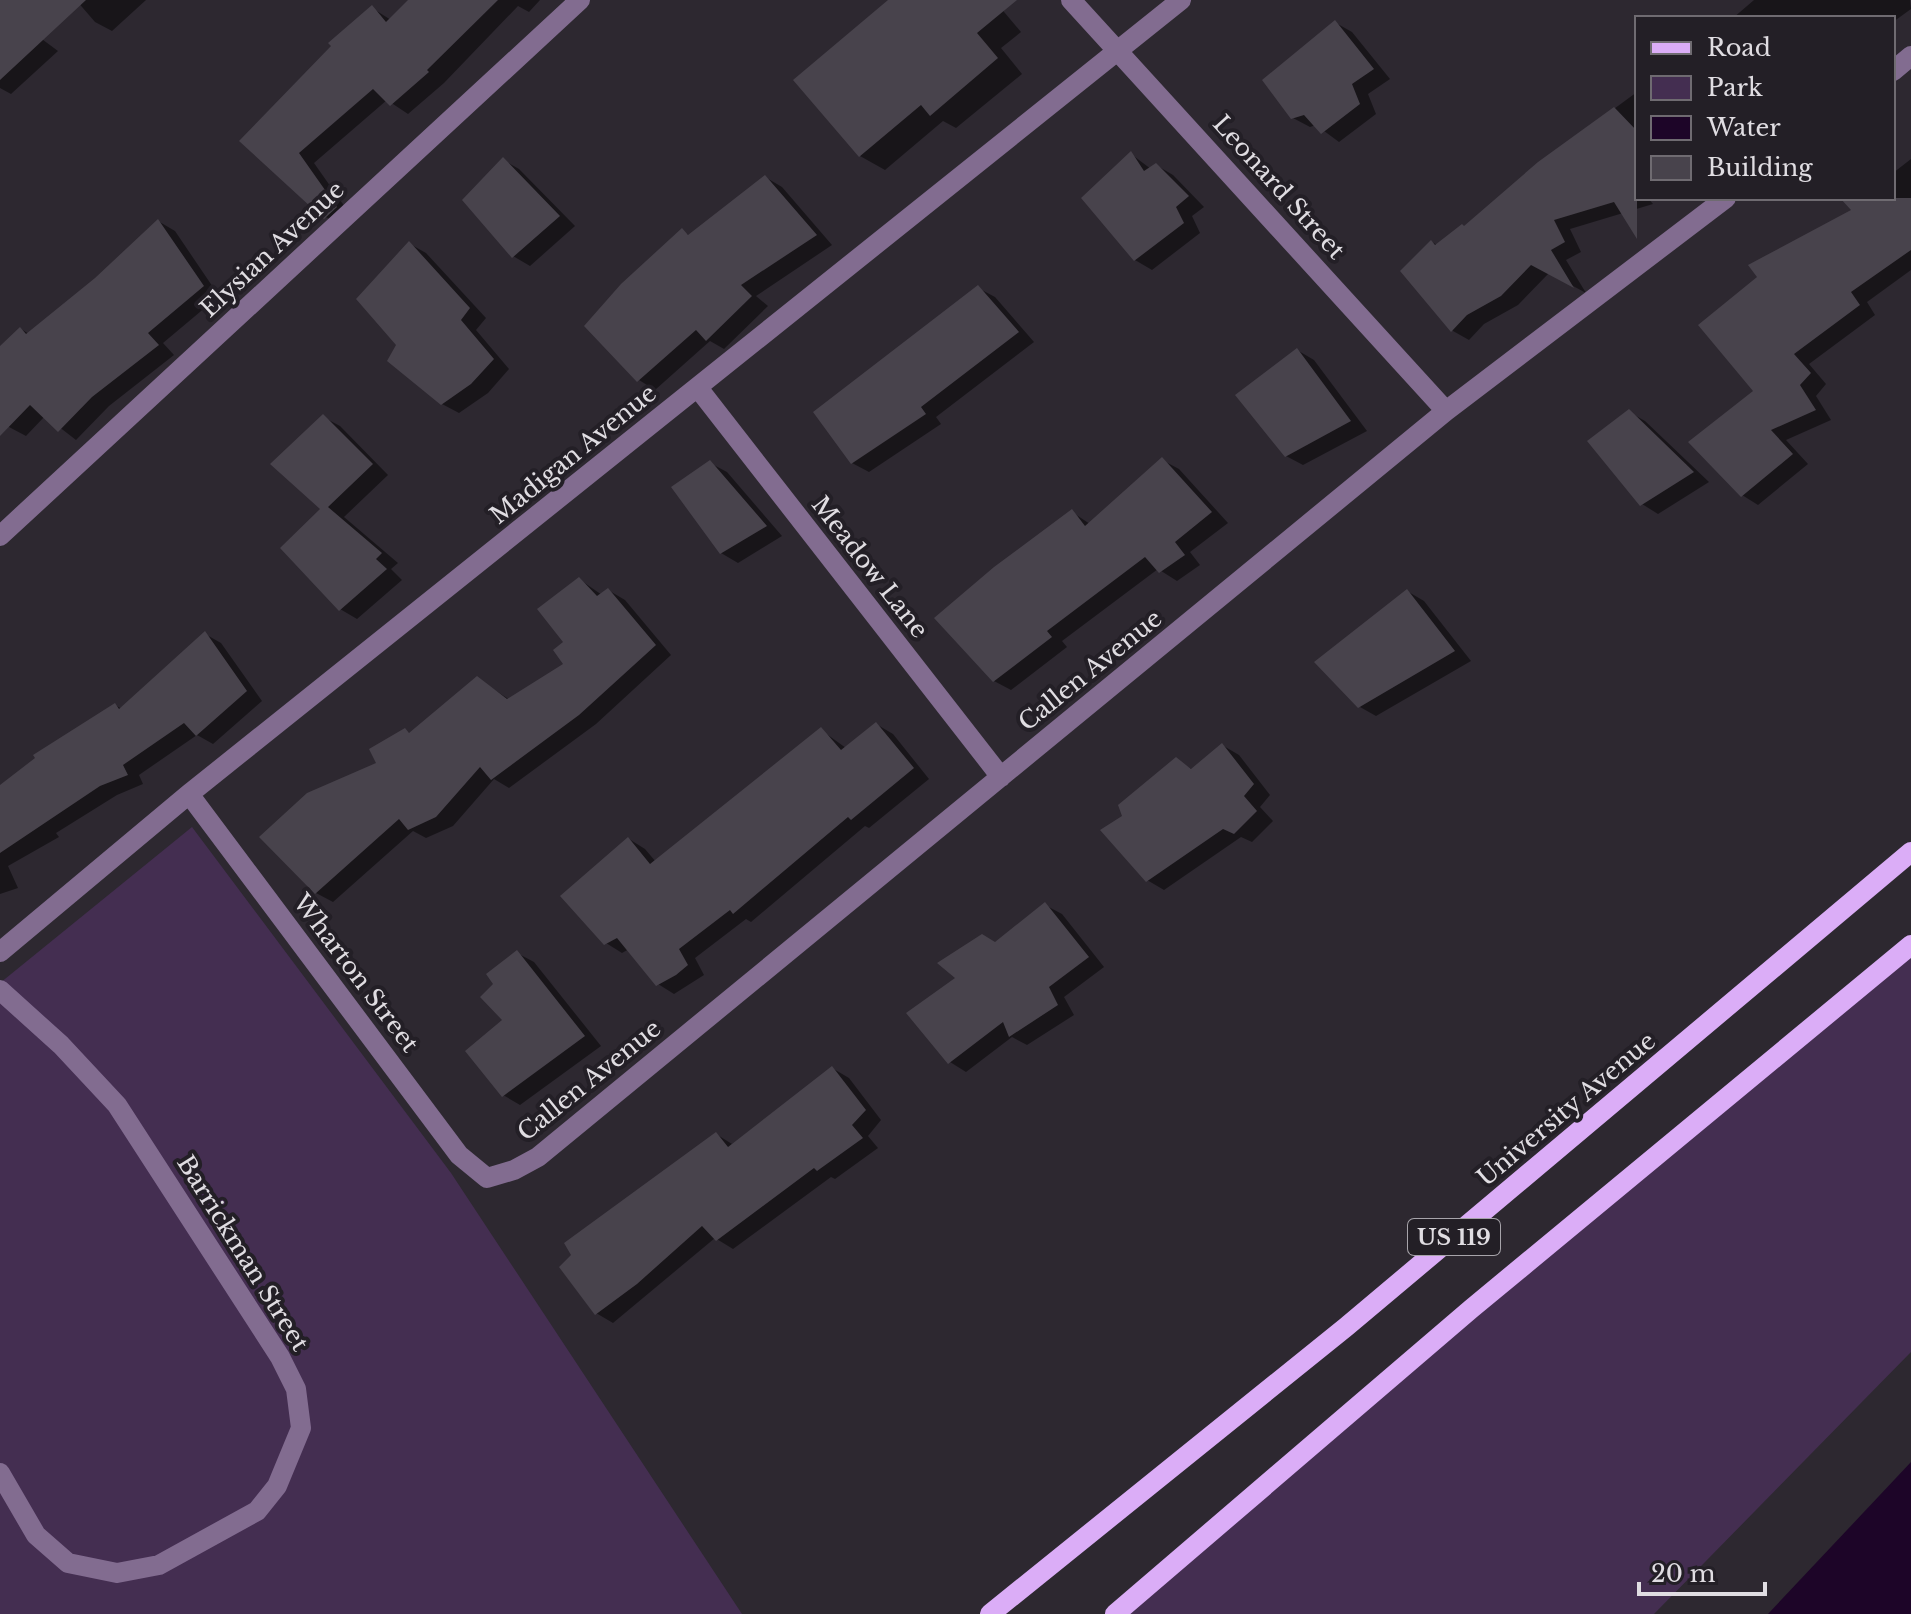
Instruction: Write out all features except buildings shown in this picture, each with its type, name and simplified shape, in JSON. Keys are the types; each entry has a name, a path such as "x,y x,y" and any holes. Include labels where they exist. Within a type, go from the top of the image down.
{"main road":[{"name":"University Avenue","path":"990,1614 1346,1327 1911,852"},
{"name":"US 119","path":"1115,1614 1471,1309 1911,945"}],"street":[{"name":"Elysian Avenue","path":"0,536 580,0"},
{"name":"Leonard Street","path":"1071,0 1446,411"},
{"name":"Madigan Avenue","path":"0,952 189,794 1181,0"},
{"path":"1895,69 1911,56"},
{"name":"Callen Avenue","path":"487,1178 514,1170 538,1157 1446,411 1723,200"},
{"name":"Meadow Lane","path":"698,388 1001,777"},
{"name":"Wharton Street","path":"189,794 459,1155 487,1178"},
{"name":"Barrickman Street","path":"0,990 61,1045 117,1105 280,1357 296,1389 301,1428 277,1486 257,1511 159,1565 117,1573 68,1563 36,1535 0,1473"}],"green space":[{"path":"192,827 451,1173 742,1614 0,1614 0,983"},
{"path":"1911,942 1911,1352 1654,1614 1107,1614"}],"water":[{"path":"1911,1462 1911,1614 1768,1614"}]}
